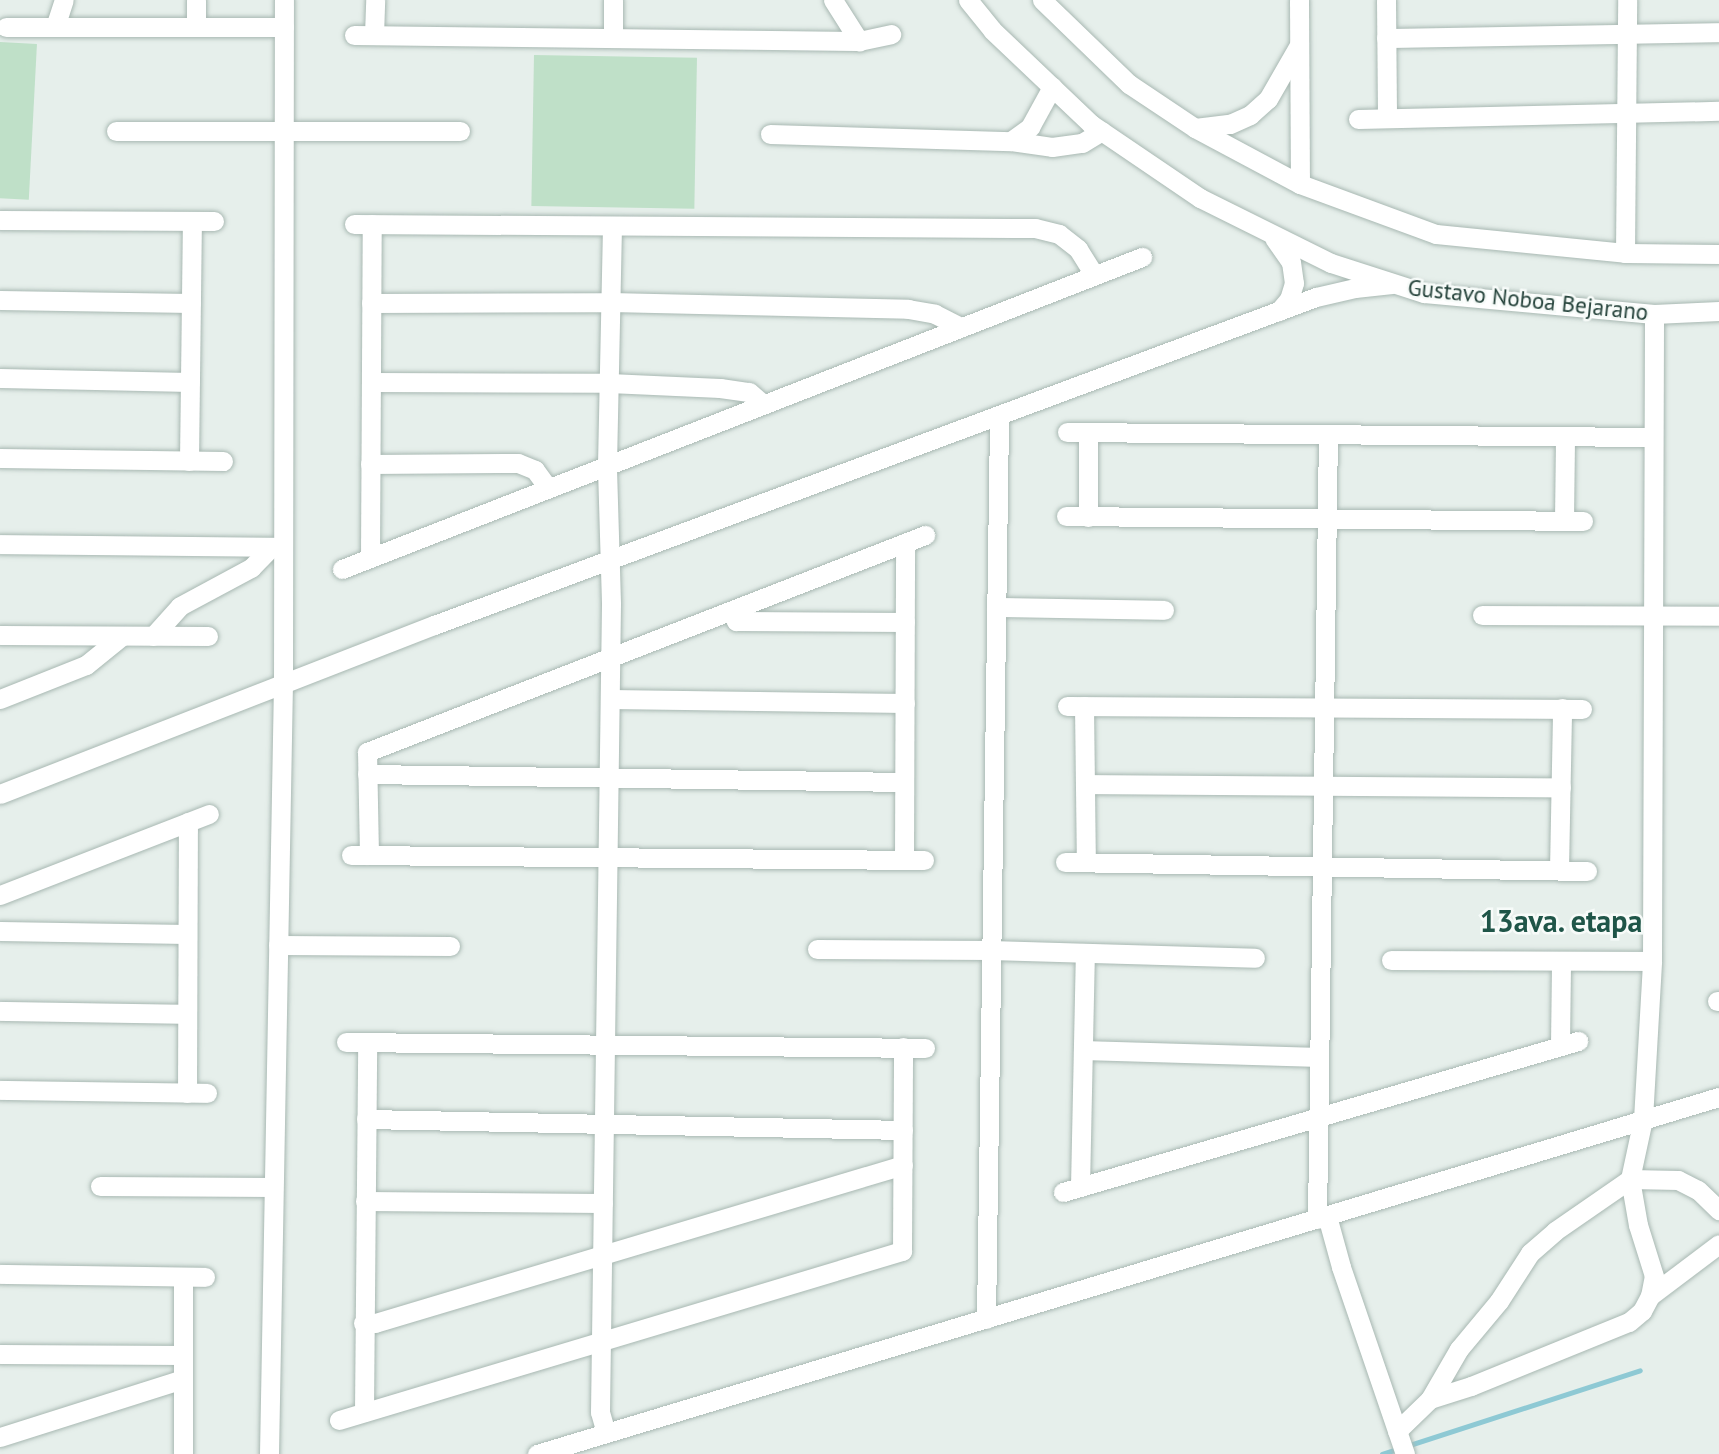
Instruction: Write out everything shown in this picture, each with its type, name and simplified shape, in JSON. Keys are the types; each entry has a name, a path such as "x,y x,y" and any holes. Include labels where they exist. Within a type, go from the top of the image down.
{"street":[{"path":"55,27 64,0"},
{"path":"196,0 196,27"},
{"path":"269,1454 283,685 277,547 285,0"},
{"path":"374,35 375,0"},
{"path":"613,0 613,38"},
{"path":"834,0 859,41"},
{"name":"Gustavo Noboa Bejarano","path":"968,0 992,30 1102,131 1200,198 1331,263 1424,293 1654,314 1719,311"},
{"path":"1042,0 1129,84 1195,128 1300,184 1436,234 1625,253 1719,254"},
{"path":"1299,0 1300,184"},
{"path":"1386,0 1387,117"},
{"path":"1625,253 1626,0"},
{"path":"6,27 284,27"},
{"path":"1385,38 1719,32"},
{"path":"354,35 859,41 891,34"},
{"path":"1195,128 1230,124 1250,115 1268,99 1300,44"},
{"path":"1011,141 1030,127 1052,87"},
{"path":"1358,119 1719,111"},
{"path":"116,131 460,131"},
{"path":"771,134 1011,141 1031,146 1068,147 1102,131"},
{"path":"0,220 214,221"},
{"path":"189,461 192,221"},
{"path":"370,558 372,303 363,224 1035,228 1059,234 1078,249 1094,275"},
{"path":"606,1433 600,1412 610,699 607,465 612,226"},
{"path":"1272,235 1292,262 1294,283 1289,299 1279,311"},
{"path":"342,569 1142,257"},
{"path":"0,794 609,560 1316,297 1355,288 1392,284"},
{"path":"0,300 191,303"},
{"path":"372,303 610,302 908,309 935,314 961,327"},
{"path":"1430,1399 1471,1386 1629,1322 1642,1311 1650,1296 1654,1276 1638,1225 1630,1179 1643,1119 1652,961 1654,314"},
{"path":"0,379 190,382"},
{"path":"371,382 609,383 720,388 749,392 762,404"},
{"path":"986,1319 999,417"},
{"path":"1067,432 1653,437"},
{"path":"1088,432 1088,517"},
{"path":"1328,434 1318,1119 1322,1217 1405,1454"},
{"path":"1066,516 1573,521 1565,436"},
{"path":"0,458 223,461"},
{"path":"370,464 518,463 534,470 548,488"},
{"path":"905,543 904,782 914,860 360,855 367,752 925,535"},
{"path":"0,544 277,547"},
{"path":"153,636 180,606 251,568 277,547"},
{"path":"996,607 1164,610"},
{"path":"732,611 736,621 905,622"},
{"path":"1482,615 1719,616"},
{"path":"0,635 208,636"},
{"path":"0,699 86,665 122,636"},
{"path":"610,699 905,703"},
{"path":"1086,862 1085,784 1076,706 1582,709"},
{"path":"1559,870 1562,709"},
{"path":"367,774 904,782"},
{"path":"1085,784 1561,788"},
{"path":"0,895 209,814"},
{"path":"187,1093 188,822"},
{"path":"1065,862 1321,864 1587,871"},
{"path":"0,931 187,934"},
{"path":"278,945 450,946"},
{"path":"817,949 990,950 1255,958"},
{"path":"1085,953 1083,1049 1071,1189 1569,1044 1561,961"},
{"path":"1391,960 1652,961"},
{"path":"0,1012 187,1014"},
{"path":"346,1042 606,1042 925,1048"},
{"path":"364,1412 367,1042"},
{"path":"339,1420 902,1251 903,1047"},
{"path":"1083,1049 1319,1057"},
{"path":"0,1090 207,1093"},
{"path":"537,1454 1719,1097"},
{"path":"366,1119 903,1130"},
{"path":"363,1323 374,1323 903,1165"},
{"path":"1397,1431 1430,1399 1459,1349 1499,1301 1530,1253 1555,1231 1630,1179 1678,1180 1698,1189 1719,1210"},
{"path":"100,1186 273,1187"},
{"path":"365,1201 603,1203"},
{"path":"1650,1296 1719,1244"},
{"path":"0,1274 205,1278"},
{"path":"183,1278 183,1454"},
{"path":"0,1354 183,1355"},
{"path":"0,1437 183,1379"}],"green space":[{"path":"0,42 37,44 29,200 0,198"},
{"path":"534,55 697,58 694,209 531,206"}],"waterway":[{"path":"1382,1454 1640,1370"}],"district":[{"name":"13ava. etapa","path":"1561,921"}]}
